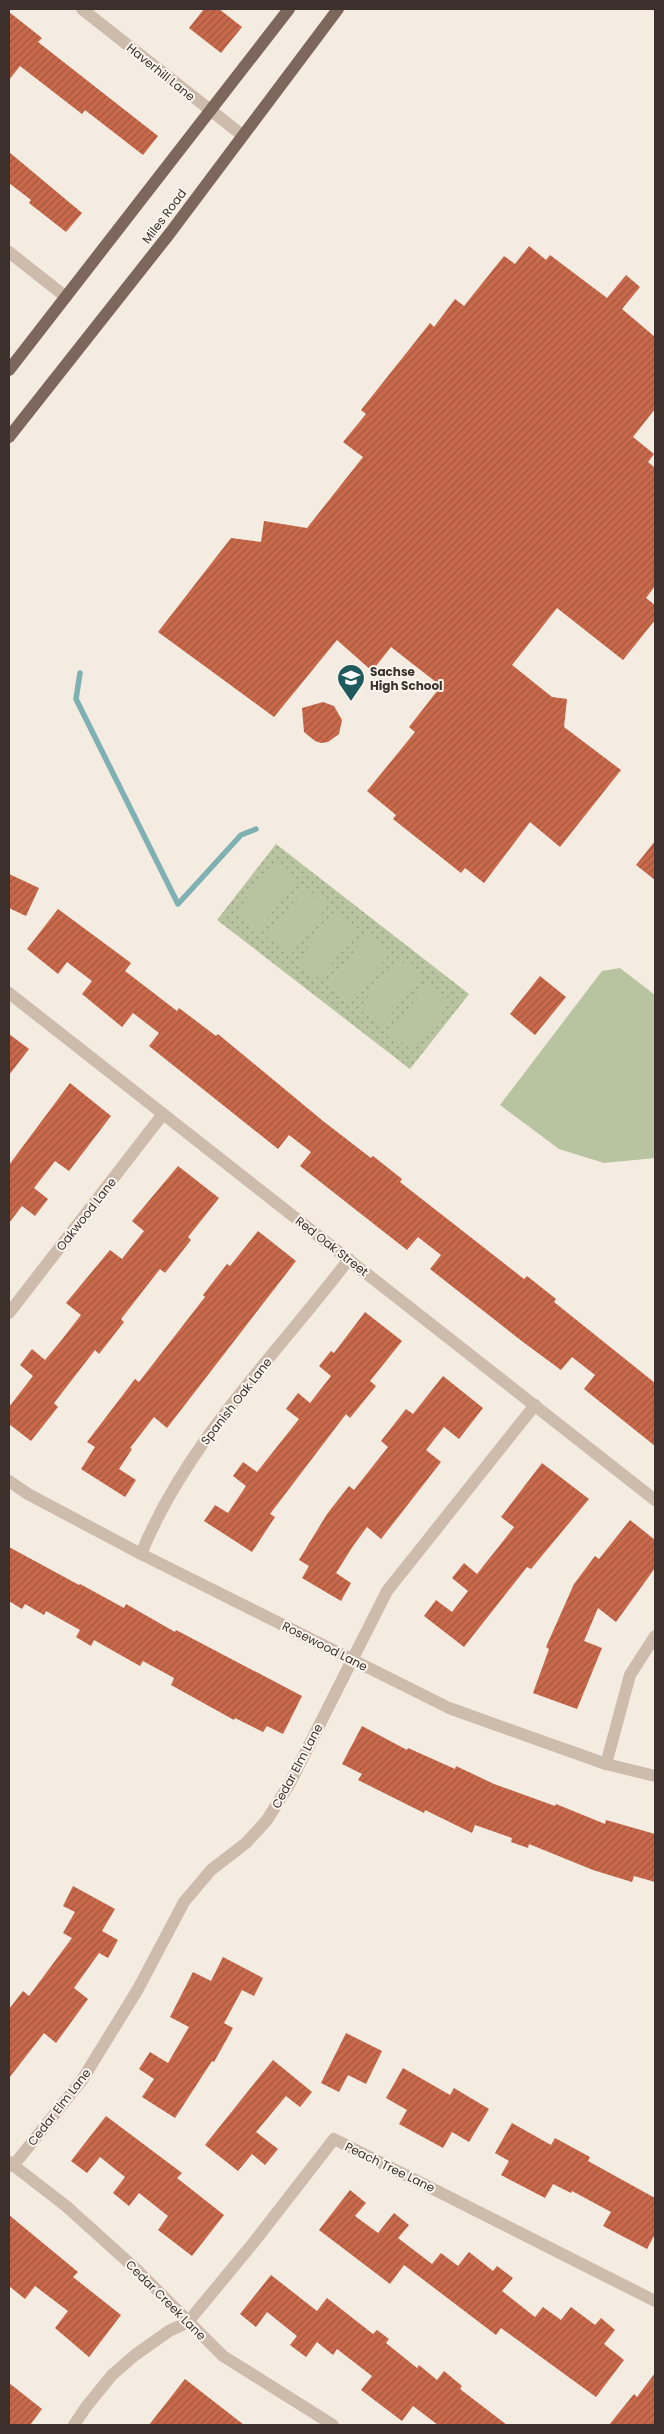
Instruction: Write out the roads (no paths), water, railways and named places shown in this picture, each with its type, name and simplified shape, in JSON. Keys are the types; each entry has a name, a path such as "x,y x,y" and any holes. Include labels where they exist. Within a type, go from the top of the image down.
{"main road":[{"path":"9,370 289,9"},
{"name":"Miles Road","path":"9,437 170,232 338,9"}],"street":[{"name":"Haverhill Lane","path":"82,9 242,135"},
{"path":"9,252 66,298"},
{"name":"Red Oak Street","path":"9,992 655,1500"},
{"name":"Oakwood Lane","path":"9,1313 163,1114"},
{"name":"Spanish Oak Lane","path":"141,1554 151,1529 172,1489 197,1451 349,1259"},
{"name":"Cedar Elm Lane","path":"11,2164 82,2080 138,1989 184,1902 211,1870 246,1843 267,1820 290,1783 352,1660 365,1639 387,1591 535,1405"},
{"name":"Rosewood Lane","path":"9,1481 28,1494 141,1554 449,1708 606,1764 655,1776"},
{"path":"606,1764 630,1675 655,1636"},
{"name":"Peach Tree Lane","path":"188,2322 254,2242 334,2139 655,2301"},
{"name":"Cedar Creek Lane","path":"11,2164 73,2212 137,2270 223,2356 333,2425"},
{"path":"74,2425 112,2375 135,2355 168,2331 188,2322"}],"waterway":[{"path":"80,673 76,699 178,904 241,835 256,829"}],"place":[{"name":"Sachse High School","path":"351,702"}]}
